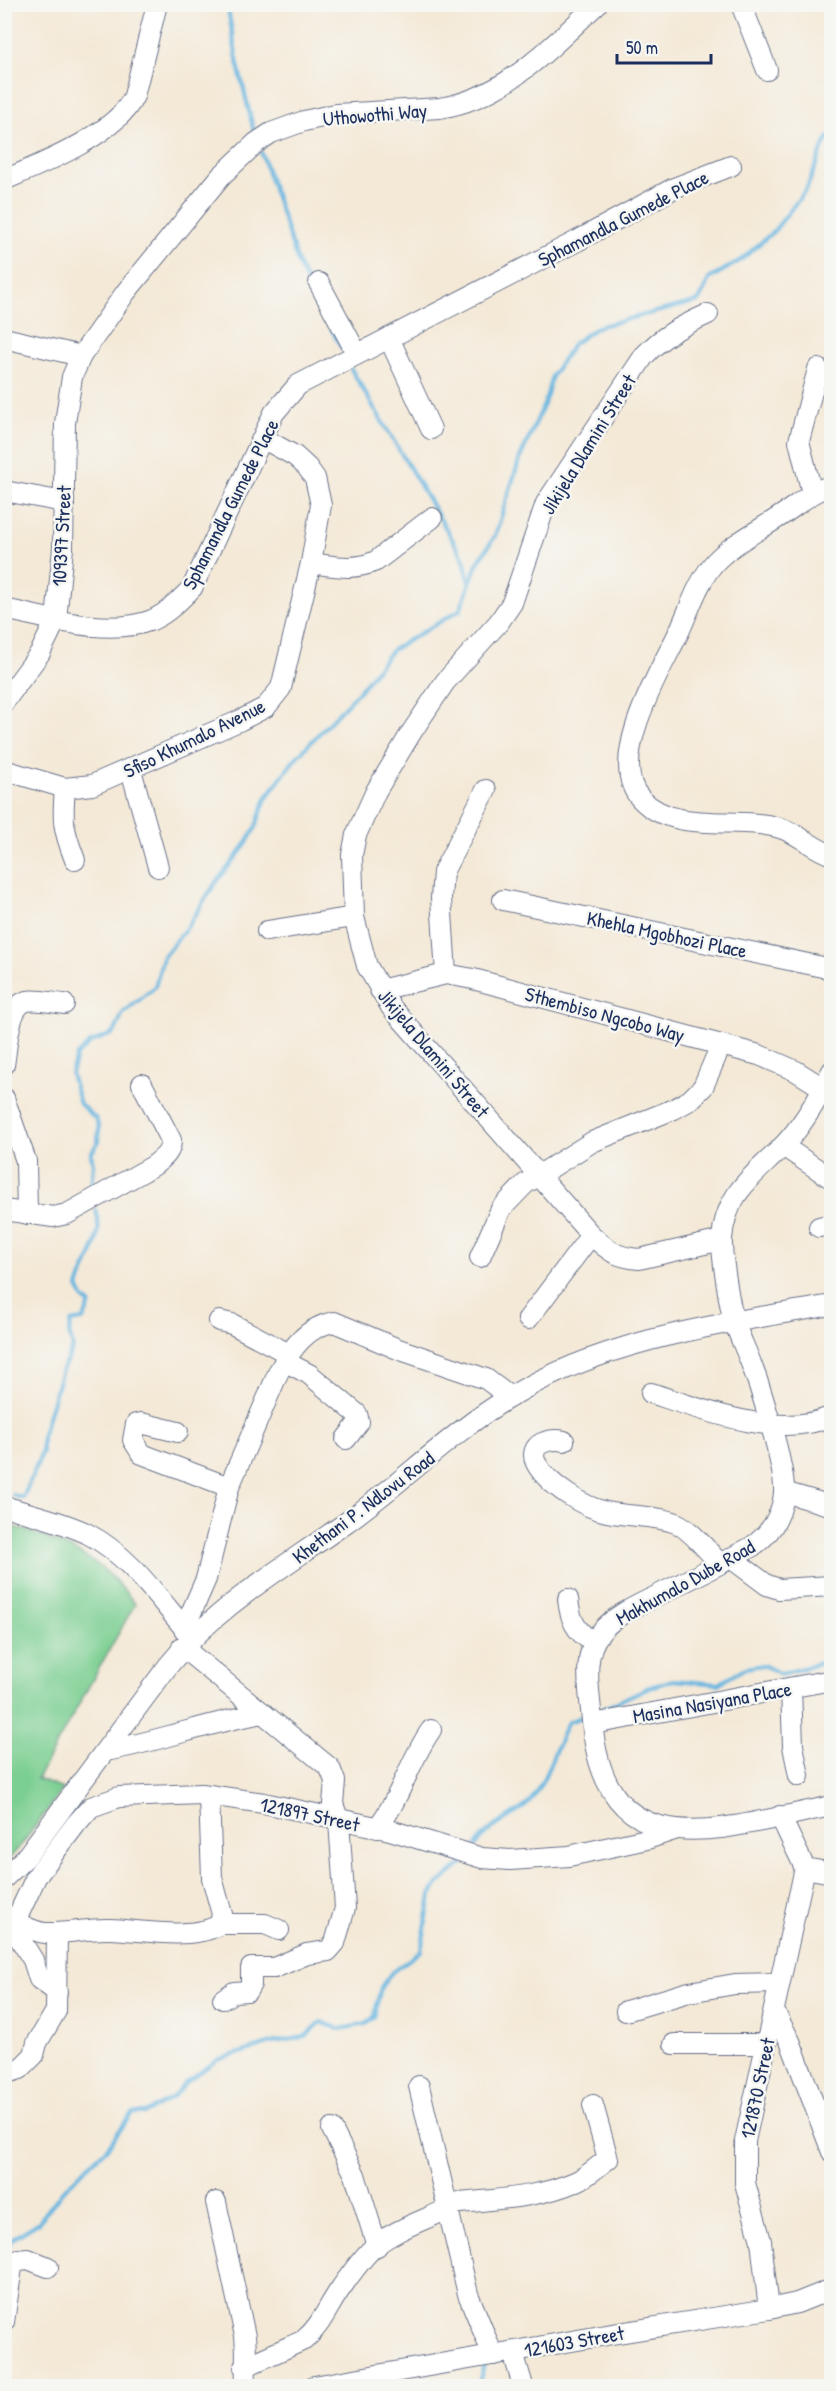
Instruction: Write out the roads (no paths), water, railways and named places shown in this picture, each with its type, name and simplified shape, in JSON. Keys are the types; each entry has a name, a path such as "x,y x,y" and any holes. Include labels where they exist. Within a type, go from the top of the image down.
{"street":[{"path":"4,180 45,162 120,118 134,96 157,4"},
{"name":"Uthowothi Way","path":"81,356 126,292 222,176 256,143 271,133 304,121 336,114 440,108 477,98 523,71 597,4"},
{"path":"741,4 767,70"},
{"name":"Sphamandla Gumede Place","path":"4,609 87,625 133,625 153,619 170,609 192,588 237,490 264,439 274,413 298,385 577,241 674,188 731,166"},
{"path":"319,283 357,354"},
{"name":"Jikijela Dlamini Street","path":"708,314 672,331 644,356 546,503 512,603 499,622 445,682 376,791 353,844 351,890 354,917 367,966 380,990 402,1020 591,1235 610,1252 626,1258 639,1259 722,1240"},
{"path":"4,338 81,356"},
{"path":"389,338 431,429"},
{"name":"109397 Street","path":"4,702 40,653 56,620 63,548 65,423 72,377 81,356"},
{"path":"812,493 799,441 818,369"},
{"name":"Sfiso Khumalo Avenue","path":"4,770 65,788 92,785 131,770 241,720 266,707 274,699 281,688 311,563 321,505 315,478 295,456 264,439"},
{"path":"831,485 812,493 791,510 723,554 706,574 645,699 631,748 629,773 640,798 670,816 714,824 763,825 779,828 799,835 831,855"},
{"path":"4,491 64,502"},
{"path":"311,563 351,568 367,565 376,561 432,518"},
{"path":"131,770 158,867"},
{"path":"65,788 62,818 66,838 75,860"},
{"path":"446,974 441,898 443,872 486,790"},
{"name":"Khehla Mgobhozi Place","path":"503,900 831,969"},
{"path":"267,931 354,917"},
{"name":"Sthembiso Ngcobo Way","path":"380,990 446,974 495,984 759,1055 795,1071 827,1079"},
{"path":"4,1065 11,1022 18,1006 28,1001 64,1004"},
{"path":"480,1257 505,1203 525,1184 592,1142 674,1110 690,1100 703,1087 721,1045"},
{"name":"Makhumalo Dube Road","path":"593,1642 615,1617 753,1546 771,1531 780,1510 784,1492 783,1472 772,1426 753,1366 734,1322 722,1240 726,1215 735,1195 783,1146 809,1113 827,1079"},
{"path":"4,1210 53,1217 76,1210 153,1166 165,1156 171,1148 171,1140 142,1084"},
{"path":"4,1098 26,1161 27,1214"},
{"path":"783,1146 831,1179"},
{"path":"528,1319 591,1235"},
{"name":"Khethani P. Ndlovu Road","path":"4,1878 27,1857 186,1638 375,1502 474,1421 510,1397 550,1375 609,1350 679,1332 831,1305"},
{"path":"219,1321 232,1324 286,1358 357,1414 359,1422 346,1439"},
{"path":"186,1638 206,1579 229,1487 286,1358 305,1334 334,1322 398,1349 486,1379 510,1397"},
{"path":"651,1393 749,1422 772,1426 799,1424 831,1416"},
{"path":"178,1432 141,1423 136,1424 134,1440 142,1454 229,1487"},
{"path":"564,1441 555,1439 538,1446 534,1452 535,1461 549,1481 571,1495 605,1512 658,1519 677,1524 726,1561 767,1586 779,1589 831,1586"},
{"path":"784,1492 831,1506"},
{"path":"4,1506 60,1522 88,1534 104,1545 141,1576 186,1638 263,1713 330,1768 335,1781 333,1804 339,1821 345,1908 335,1943 328,1951 307,1954 274,1968 251,1968 251,1984 247,1991 234,1992 224,2000"},
{"path":"568,1599 570,1618 581,1635 593,1642 589,1651 589,1672 599,1762 605,1779 617,1800 638,1817 651,1824 674,1830 719,1828 831,1806"},
{"name":"Masina Nasiyana Place","path":"593,1724 831,1680"},
{"path":"791,1688 793,1746 799,1776"},
{"path":"105,1751 135,1746 244,1716 263,1713"},
{"path":"377,1828 395,1802 418,1748 431,1730"},
{"path":"209,1795 212,1878 222,1914 220,1924"},
{"name":"121897 Street","path":"10,1918 36,1877 76,1824 92,1807 119,1797 209,1795 264,1803 377,1828 482,1858 510,1860 569,1856 621,1846 674,1830"},
{"path":"780,1816 805,1869 831,1873"},
{"name":"121870 Street","path":"769,2309 760,2241 745,2183 744,2165 750,2114 805,1869"},
{"path":"10,1918 36,1931 57,1934 110,1929 182,1932 211,1930 220,1924 264,1924 279,1930"},
{"path":"10,1918 23,1948 33,1960 39,1979 57,1992"},
{"path":"4,2074 20,2069 34,2055 37,2043 56,2011 57,1934"},
{"path":"626,2011 689,1992 735,1984 778,1983"},
{"path":"774,2011 790,2041 831,2152"},
{"path":"674,2044 766,2044"},
{"path":"419,2086 468,2294 493,2355"},
{"path":"245,2377 312,2333 339,2291 377,2246 447,2209 451,2204 493,2201 560,2187 579,2180 608,2159 594,2105"},
{"path":"332,2129 355,2175 377,2246"},
{"path":"216,2202 245,2336 247,2355 245,2377"},
{"path":"4,2322 12,2267 18,2260 28,2259 48,2267"},
{"name":"121603 Street","path":"314,2386 372,2381 493,2355 769,2309 797,2302 831,2289"},
{"path":"513,2352 523,2386"}],"waterway":[{"path":"227,4 238,65 254,132"},
{"path":"91,1190 93,1164 91,1154 98,1142 99,1128 96,1119 80,1104 71,1074 76,1056 90,1043 114,1033 123,1013 155,987 163,957 244,847 255,829 266,798 295,759 359,691 392,650 460,610 477,564 495,536 520,458 545,402 552,376 573,344 597,327 699,301 709,279 741,260 774,231 806,190 824,145 832,133"},
{"path":"261,152 299,266 342,349"},
{"path":"351,369 464,559 469,582"},
{"path":"13,1495 23,1498 42,1452 42,1437 62,1370 73,1348 69,1333 71,1322 83,1320 90,1304 83,1298 78,1287 97,1240 96,1210"},
{"path":"602,1709 647,1688 673,1680 718,1684 745,1668 763,1665 781,1674 832,1660"},
{"path":"476,1845 492,1829 530,1802 542,1781 568,1722 582,1717"},
{"path":"4,2249 14,2238 38,2223 64,2189 108,2147 132,2113 145,2113 172,2098 185,2083 217,2060 275,2042 305,2037 321,2022 340,2029 366,2024 374,2017 381,1987 392,1972 421,1951 431,1895 438,1884 463,1863"},
{"path":"478,2386 485,2361"}]}
